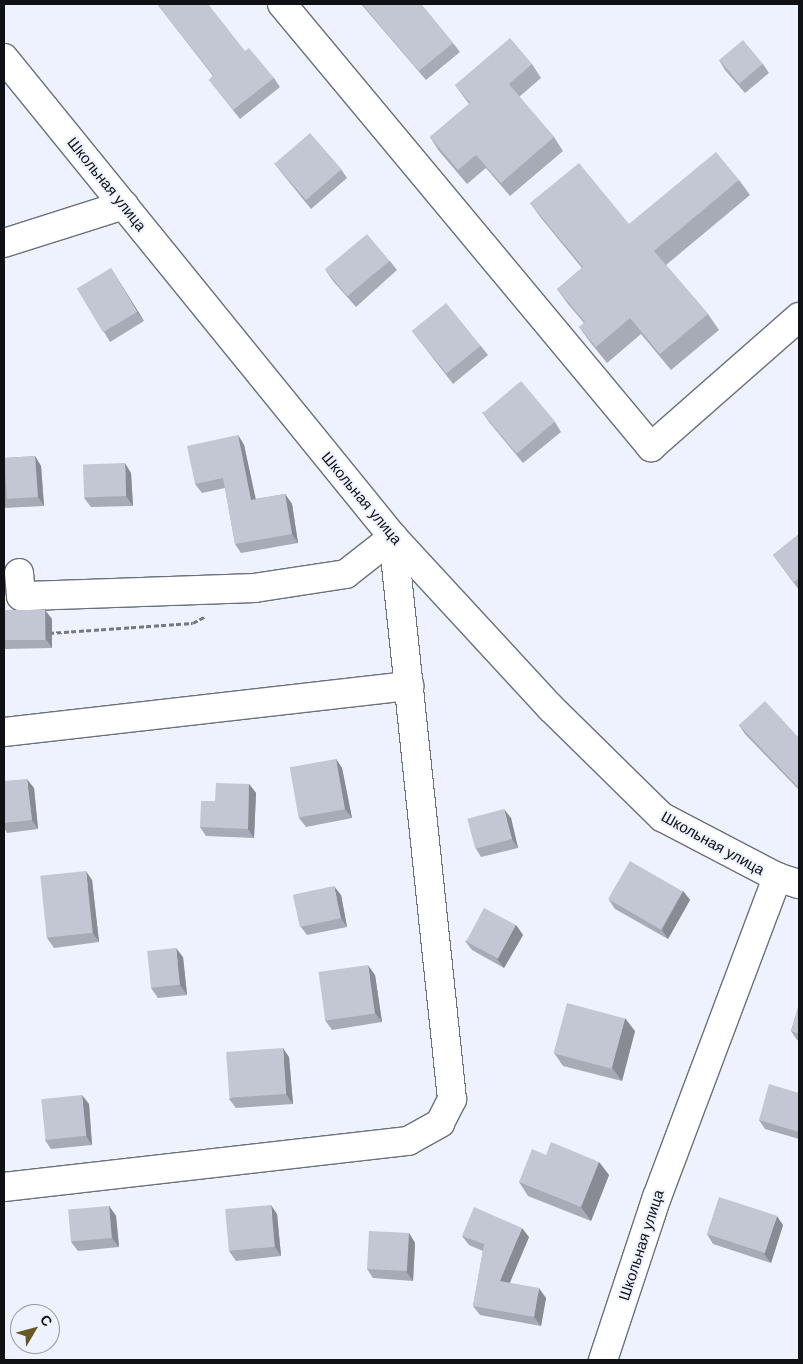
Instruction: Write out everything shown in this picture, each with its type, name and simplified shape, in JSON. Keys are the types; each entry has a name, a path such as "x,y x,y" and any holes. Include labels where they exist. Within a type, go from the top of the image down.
{"street":[{"path":"282,4 651,447 799,317"},
{"name":"Школьная улица","path":"4,58 393,537 551,708 662,817 788,881 657,1196 604,1360"},
{"path":"4,243 124,205"},
{"path":"19,574 21,596 255,588 346,574 393,537"},
{"path":"4,1187 408,1141 440,1123 452,1100 393,537"},
{"path":"4,732 408,686"}],"path":[{"path":"44,634 193,624 209,614"}],"building":[{"path":"157,4 208,4 245,51 249,48 274,78 233,110 209,80 214,76"},
{"path":"362,4 421,4 453,43 419,71"},
{"path":"510,38 532,64 509,84 554,137 501,183 476,155 458,170 430,137 470,103 455,85"},
{"path":"743,40 763,64 739,84 719,60"},
{"path":"310,133 341,169 306,200 275,164"},
{"path":"716,152 739,180 654,251 708,314 660,354 630,318 596,347 579,327 585,322 557,289 583,267 530,203 579,163 629,224"},
{"path":"367,234 389,261 347,296 325,269"},
{"path":"111,268 137,312 103,332 77,289"},
{"path":"446,303 481,346 446,373 412,331"},
{"path":"521,381 555,422 517,454 483,413"},
{"path":"238,435 251,500 285,494 292,534 235,544 223,478 195,484 187,446"},
{"path":"35,456 38,497 7,499 4,458"},
{"path":"125,463 126,496 84,497 83,464"},
{"path":"799,534 799,578 794,582 773,555"},
{"path":"4,610 45,610 45,640 4,640"},
{"path":"765,701 799,738 799,788 739,725"},
{"path":"336,759 345,809 299,817 290,767"},
{"path":"27,779 32,820 4,823 4,781"},
{"path":"216,783 249,784 248,829 200,827 201,801 215,801"},
{"path":"504,809 512,839 475,849 467,819"},
{"path":"630,861 683,891 661,930 608,899"},
{"path":"86,871 92,933 47,937 40,876"},
{"path":"334,886 341,918 300,927 293,895"},
{"path":"484,908 516,925 498,958 466,942"},
{"path":"176,948 180,985 151,988 147,951"},
{"path":"368,965 375,1014 325,1020 318,972"},
{"path":"567,1003 625,1019 611,1069 554,1053"},
{"path":"799,1004 799,1034 791,1031"},
{"path":"283,1048 286,1094 229,1098 226,1052"},
{"path":"769,1084 799,1093 799,1132 759,1120"},
{"path":"82,1095 86,1136 46,1140 41,1099"},
{"path":"551,1142 599,1162 581,1207 519,1182 532,1149 546,1155"},
{"path":"719,1197 777,1216 765,1253 707,1234"},
{"path":"271,1205 275,1247 229,1251 225,1209"},
{"path":"109,1206 112,1238 71,1241 68,1210"},
{"path":"474,1207 522,1228 500,1281 539,1288 534,1317 473,1306 484,1244 462,1236"},
{"path":"369,1231 409,1233 407,1271 367,1269"}]}
